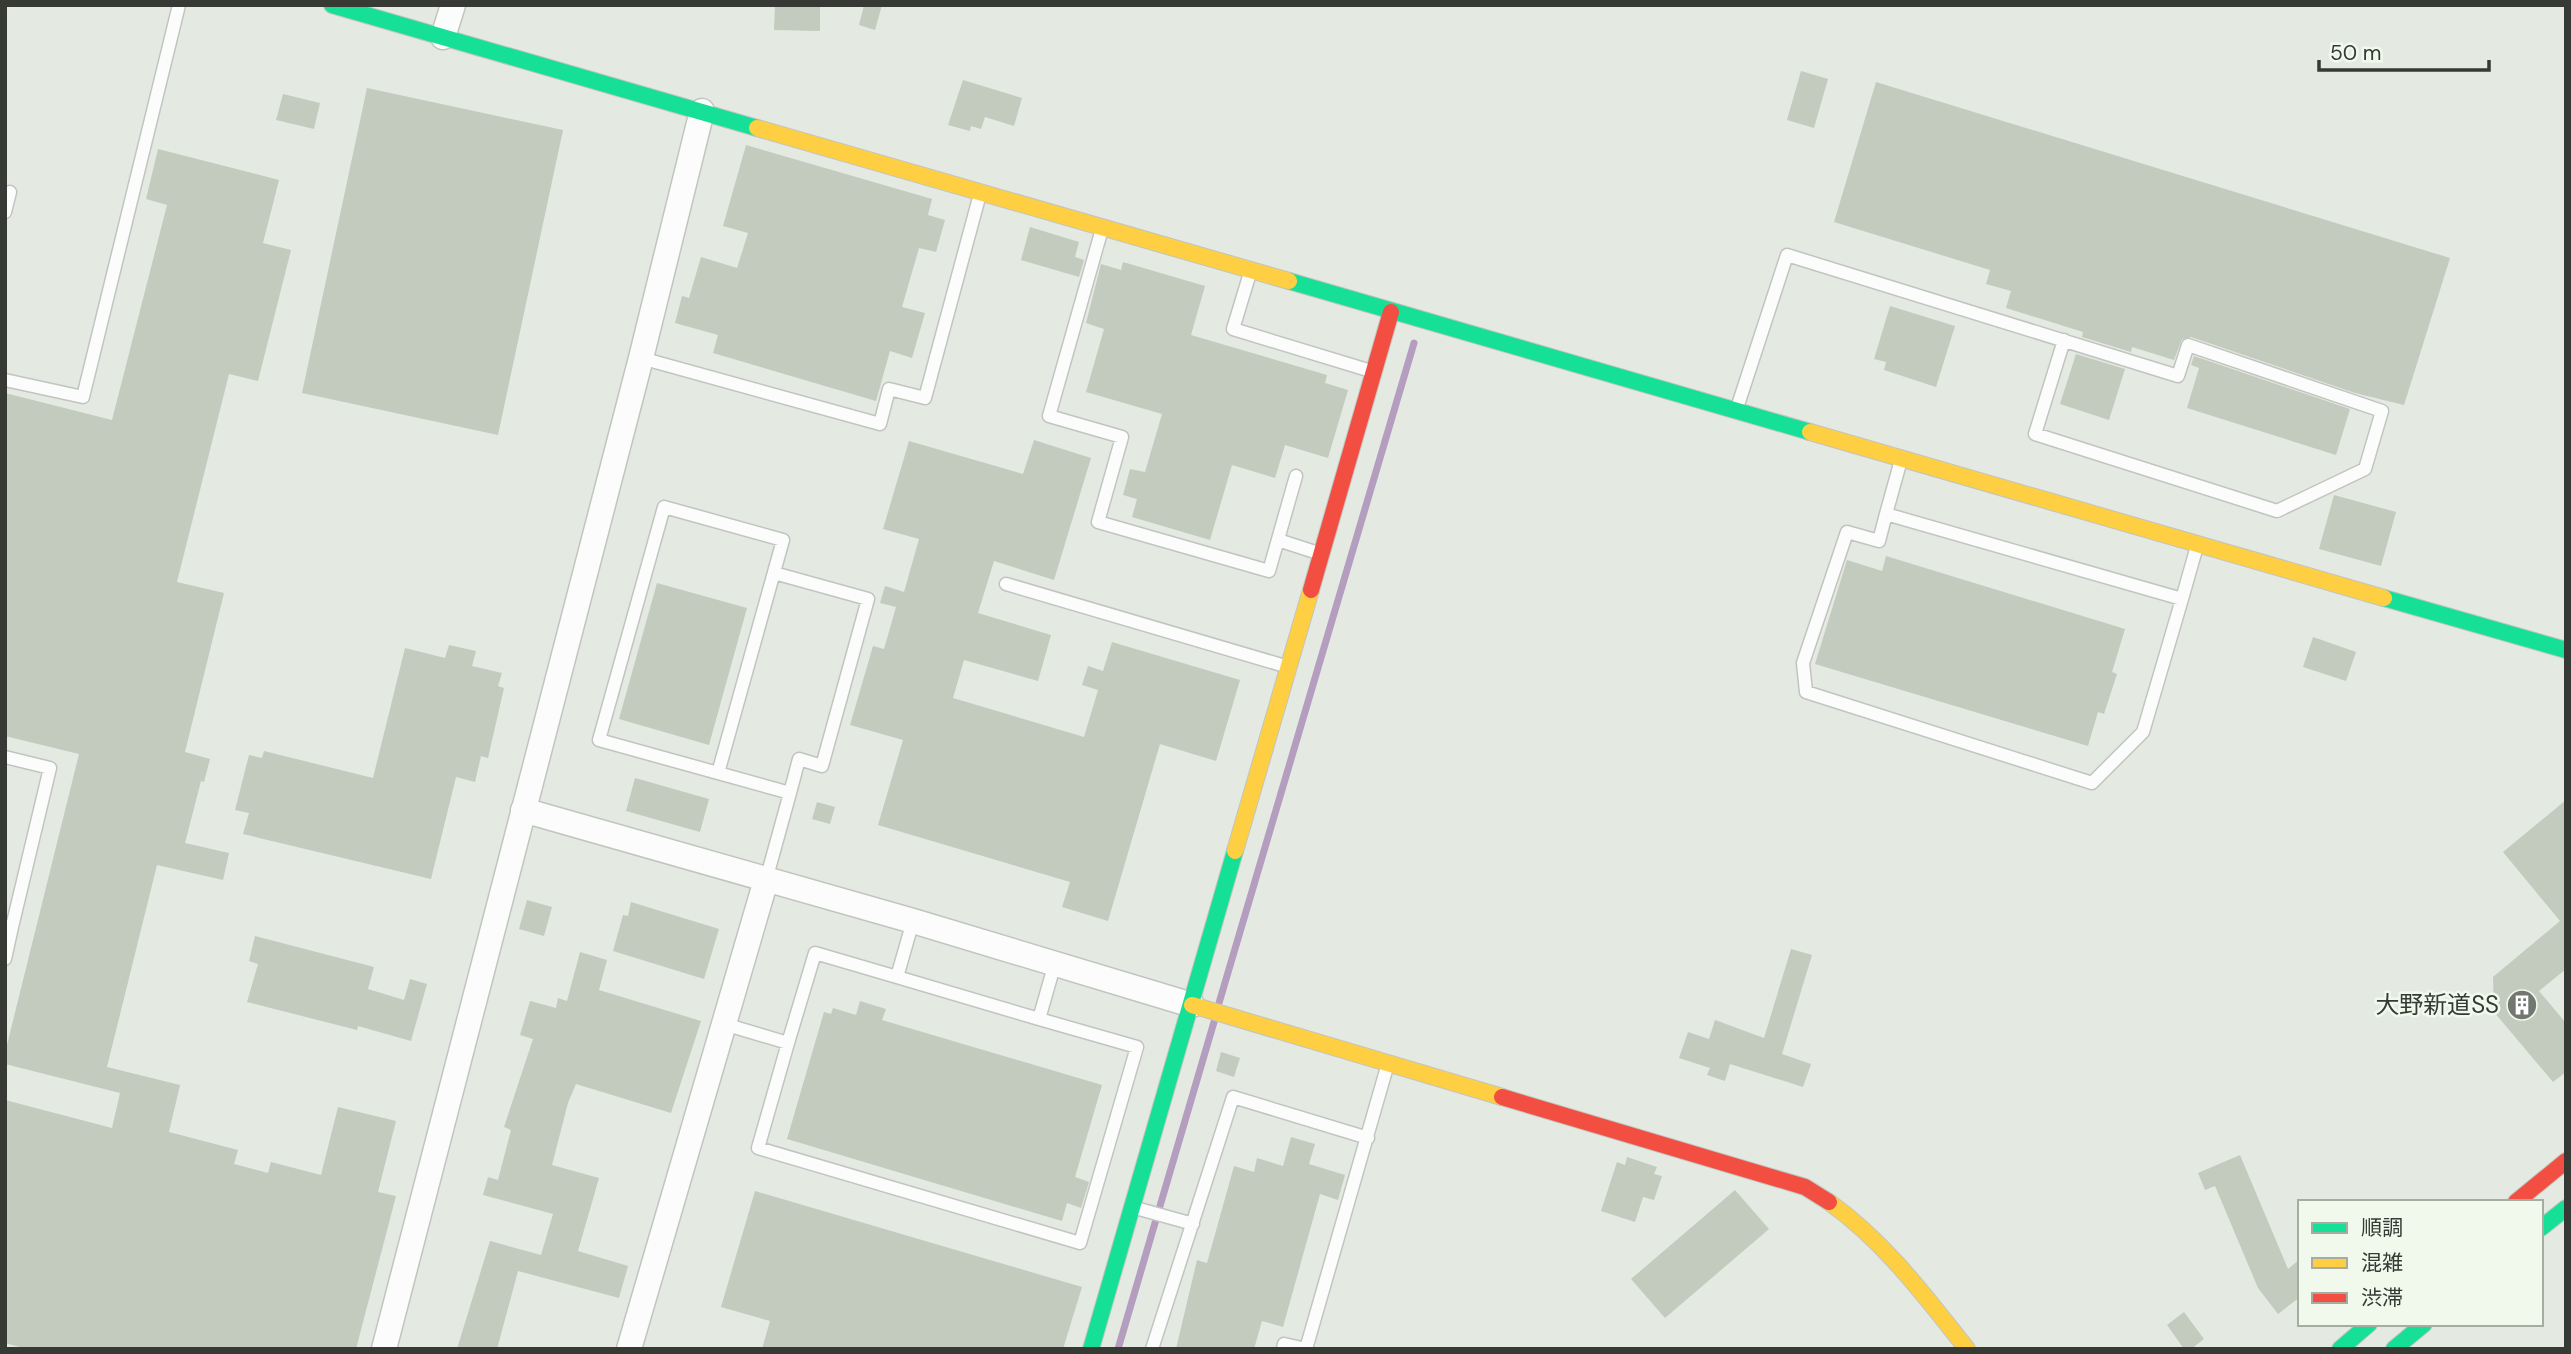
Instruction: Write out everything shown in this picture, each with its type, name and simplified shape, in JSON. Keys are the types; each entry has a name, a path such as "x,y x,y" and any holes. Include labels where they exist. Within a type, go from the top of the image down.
{"main road":[{"path":"332,5 1103,225 1391,312 1737,409 1901,460 2566,649"},
{"path":"1090,1349 1139,1209 1198,1007 1288,667 1391,312"},
{"path":"1198,1007 1805,1187 1840,1206 1877,1238 1968,1349"},
{"path":"2518,1200 2566,1161"},
{"path":"2543,1226 2566,1208"},
{"path":"2340,1349 2367,1326"},
{"path":"2394,1349 2422,1326"}],"street":[{"path":"443,37 453,5"},
{"path":"384,1349 641,358 702,111"},
{"path":"523,810 913,920 1198,1007"},
{"path":"629,1349 766,880"}],"lane":[{"path":"5,380 83,397 178,5"},
{"path":"392,22 397,5"},
{"path":"641,358 880,424 890,389 925,398 981,191"},
{"path":"5,212 10,192"},
{"path":"1103,225 1049,416 1122,438 1098,522 1269,571 1296,476"},
{"path":"1737,409 1787,255 2064,340 2178,376 2188,345 2382,411 2365,470 2277,511 2035,434 2064,340"},
{"path":"1251,269 1233,329 1374,372"},
{"path":"1901,460 1879,541 1847,533 1804,663 1806,692 2092,783 2143,732 2197,545"},
{"path":"718,773 783,540 664,507 599,740 790,793"},
{"path":"1886,514 2182,599"},
{"path":"1278,540 1321,554"},
{"path":"766,880 799,760 822,765 868,599 774,573"},
{"path":"1006,584 1288,667"},
{"path":"5,757 50,768 9,926 5,959"},
{"path":"897,977 913,920"},
{"path":"815,953 897,977 1137,1047 1080,1243 758,1148 815,953"},
{"path":"1039,1019 1055,963"},
{"path":"724,1024 789,1043"},
{"path":"1283,1349 1284,1343 1306,1349 1388,1063"},
{"path":"1152,1349 1233,1097 1368,1138"},
{"path":"1139,1209 1193,1224"}],"building":[{"path":"775,5 820,5 820,31 774,30"},
{"path":"864,5 882,5 875,30 859,25"},
{"path":"1801,71 1828,79 1814,128 1787,120"},
{"path":"963,80 1022,98 1014,126 985,117 981,129 971,126 970,131 948,125"},
{"path":"1876,82 2450,258 2404,405 2355,393 2191,337 2182,339 2174,360 2132,347 2131,352 2082,337 2083,332 2006,308 2011,291 1986,284 1990,270 1834,222"},
{"path":"367,88 563,130 498,435 302,393"},
{"path":"283,94 320,103 314,129 276,120"},
{"path":"746,145 932,199 928,215 945,220 936,252 919,248 902,307 925,313 912,358 890,351 876,401 713,353 718,335 675,323 682,296 689,298 701,257 737,268 748,233 723,226"},
{"path":"158,149 279,180 263,243 291,250 258,381 229,374 177,582 224,593 185,752 210,759 204,782 201,781 185,843 229,853 223,880 157,865 107,1067 180,1085 169,1132 238,1150 234,1164 268,1173 271,1162 321,1175 338,1107 396,1121 378,1192 396,1196 356,1349 27,1349 5,1343 5,1100 112,1128 120,1093 5,1064 5,1053 79,754 5,736 5,393 112,420 167,205 146,199"},
{"path":"1030,227 1079,242 1075,257 1084,260 1079,277 1021,260"},
{"path":"1123,262 1205,286 1191,335 1327,375 1325,383 1348,390 1328,458 1285,445 1275,478 1232,465 1210,540 1132,517 1137,499 1123,495 1130,469 1145,472 1162,414 1086,392 1104,329 1086,323 1101,264 1121,270"},
{"path":"1890,306 1955,326 1936,387 1884,370 1886,362 1874,359"},
{"path":"2076,354 2125,369 2109,420 2060,404"},
{"path":"2194,356 2350,409 2336,455 2187,408 2199,368 2191,365"},
{"path":"1034,440 1091,458 1054,580 994,561 978,613 1051,635 1038,681 964,660 953,698 1084,737 1098,690 1082,685 1088,666 1103,671 1112,642 1240,680 1216,761 1160,744 1108,921 1062,907 1070,882 878,825 903,740 850,725 873,646 884,649 896,607 880,603 885,586 904,592 919,539 883,529 909,441 1023,474"},
{"path":"2334,495 2396,512 2381,566 2319,549"},
{"path":"1886,556 2125,629 2112,672 2117,674 2104,714 2098,712 2088,746 1815,664 1847,560 1882,571"},
{"path":"657,583 747,608 709,745 619,719"},
{"path":"2313,637 2356,652 2346,681 2303,667"},
{"path":"449,645 476,651 472,666 502,673 498,686 504,688 488,758 481,756 475,782 456,777 431,879 243,834 249,813 235,810 249,755 262,758 264,751 373,778 405,648 445,658"},
{"path":"635,778 709,799 700,832 626,811"},
{"path":"2566,800 2566,969 2539,991 2566,1023 2566,1072 2553,1082 2494,1012 2493,977 2560,921 2503,852"},
{"path":"817,802 835,807 830,824 812,819"},
{"path":"527,900 552,907 544,936 519,929"},
{"path":"631,902 719,929 704,979 613,951 623,915 628,916"},
{"path":"255,936 374,967 368,989 404,1000 410,979 427,984 411,1041 358,1026 357,1030 247,1002 258,964 249,961"},
{"path":"1791,949 1812,955 1782,1054 1811,1064 1803,1087 1730,1064 1725,1081 1707,1075 1710,1068 1679,1058 1688,1032 1709,1039 1715,1020 1764,1038"},
{"path":"580,952 607,960 599,990 701,1021 671,1113 576,1084 568,1103 552,1165 599,1178 578,1251 628,1266 619,1298 518,1271 497,1349 457,1349 490,1241 541,1255 553,1214 483,1195 488,1177 498,1180 511,1130 504,1127 533,1039 520,1035 530,1001 556,1008 558,998 567,1001"},
{"path":"860,1001 886,1009 882,1020 1102,1085 1075,1177 1089,1182 1081,1208 1067,1203 1062,1221 787,1139 824,1012 831,1014 833,1008 856,1015"},
{"path":"1221,1052 1240,1058 1234,1077 1216,1071"},
{"path":"1291,1137 1315,1144 1309,1164 1345,1175 1338,1200 1320,1194 1283,1327 1262,1321 1254,1349 1176,1349 1197,1260 1207,1263 1234,1166 1254,1172 1257,1158 1283,1166"},
{"path":"2240,1155 2288,1269 2298,1261 2298,1299 2278,1314 2258,1288 2215,1186 2205,1190 2198,1173"},
{"path":"1627,1157 1657,1167 1654,1174 1662,1176 1654,1200 1643,1197 1635,1222 1601,1211 1617,1162 1625,1165"},
{"path":"1735,1190 1769,1229 1665,1318 1631,1279"},
{"path":"755,1191 1082,1287 1063,1349 762,1349 770,1321 721,1307"},
{"path":"2184,1312 2204,1339 2191,1349 2184,1349 2167,1325"}],"waterway":[{"path":"1219,1003 1414,343"},
{"path":"1118,1349 1214,1022"}],"traffic: fast":[{"path":"332,5 757,128"},
{"path":"1289,281 1810,432"},
{"path":"2384,598 2566,650"},
{"path":"1091,1349 1235,851"},
{"path":"2543,1226 2566,1208"},
{"path":"2340,1349 2367,1326"},
{"path":"2394,1349 2422,1326"}],"traffic: slow":[{"path":"757,128 1289,281"},
{"path":"1810,432 2384,598"},
{"path":"1235,851 1311,590"},
{"path":"1192,1005 1502,1097"},
{"path":"1829,1202 1886,1252 1967,1349"}],"traffic: jam":[{"path":"1311,590 1391,312"},
{"path":"1502,1097 1805,1187 1829,1202"},
{"path":"2518,1200 2566,1161"}],"place":[{"name":"大野新道SS","path":"2522,1005"}]}
